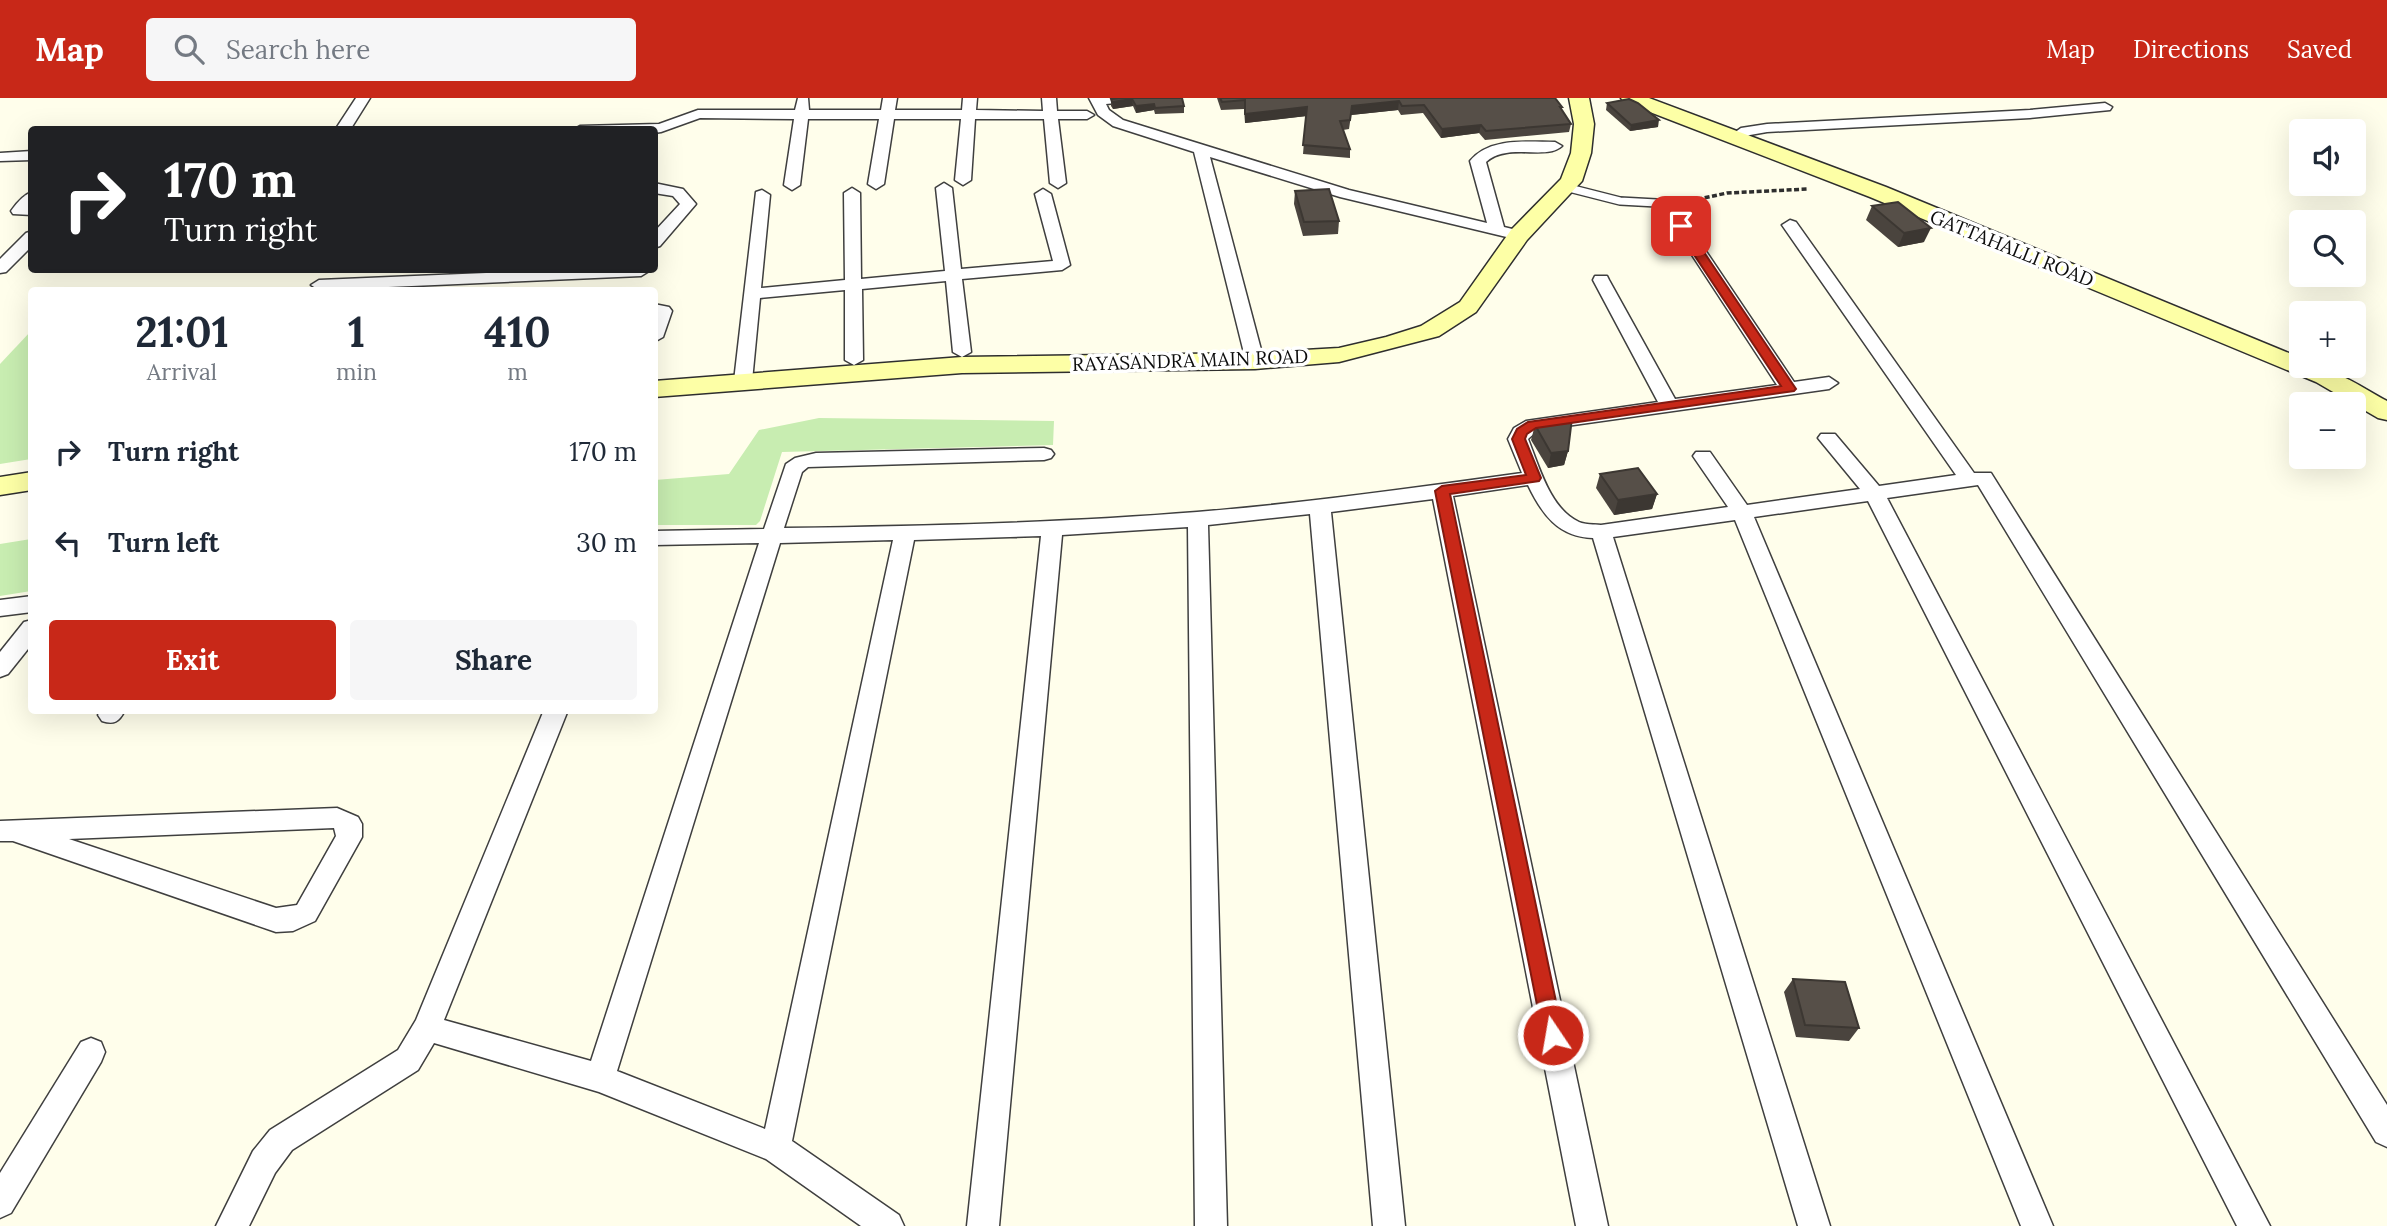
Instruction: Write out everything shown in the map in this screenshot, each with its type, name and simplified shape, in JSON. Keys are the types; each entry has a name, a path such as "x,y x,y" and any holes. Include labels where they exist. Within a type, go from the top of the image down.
{"street":[{"path":"345,126 363,98"},
{"path":"792,185 804,98"},
{"path":"876,184 890,98"},
{"path":"963,180 970,98"},
{"path":"752,294 1062,265 1051,188 1049,98"},
{"path":"1126,98 1096,99 1103,112 1118,123 1201,150 1345,194 1508,232"},
{"name":"RAYASANDRA MAIN ROAD","path":"658,389 962,365 1255,361 1339,355 1392,343 1430,331 1468,307 1508,232 1571,181 1581,153 1584,124 1579,98"},
{"name":"GATTAHALLI ROAD","path":"1631,98 1852,182 2325,377 2387,412"},
{"path":"1734,138 1746,131 1767,128 2030,114 2105,107"},
{"path":"658,128 698,114 1087,115"},
{"path":"1508,232 1478,161 1484,153 1498,149 1555,146"},
{"path":"1201,150 1255,361"},
{"path":"0,157 28,155"},
{"path":"944,188 962,352"},
{"path":"658,189 678,192 688,204 658,238"},
{"path":"852,193 854,360"},
{"path":"743,381 762,195"},
{"path":"28,201 19,211 28,210"},
{"path":"1790,225 1969,480"},
{"path":"1681,226 1789,389"},
{"path":"0,268 28,240"},
{"path":"319,285 577,273"},
{"path":"1601,280 1669,405"},
{"path":"658,310 663,311 658,325"},
{"path":"1829,383 1532,425 1521,432 1518,439 1534,478 1557,515 1571,527 1601,532 1984,478 2387,1132"},
{"path":"1828,438 1874,493 2254,1226"},
{"path":"600,1078 793,469 802,462 816,459 1044,454"},
{"path":"1703,456 1741,512 2037,1226"},
{"path":"658,538 905,534 1198,519 1320,507 1534,478"},
{"path":"0,486 28,482"},
{"path":"1442,491 1592,1226"},
{"path":"1320,507 1390,1226"},
{"path":"1198,519 1211,1226"},
{"path":"984,1226 1052,528"},
{"path":"1601,532 1814,1226"},
{"path":"776,1148 905,534"},
{"path":"0,608 28,604"},
{"path":"0,668 28,633"},
{"path":"232,1226 264,1162 281,1140 408,1060 427,1028 554,714"},
{"path":"338,818 349,824 349,837 306,913 293,919 276,920 6,830 338,818"},
{"path":"427,1028 600,1078 776,1148 888,1226"},
{"path":"0,1202 91,1052"}],"lane":[{"path":"1564,187 1620,201 1675,204"}],"path":[{"path":"1675,204 1727,193 1802,190 1852,182"}],"green space":[{"path":"28,334 28,459 0,464 0,364"},
{"path":"819,418 1054,421 1053,445 782,452 760,521 756,525 658,525 658,480 729,474 759,430"},
{"path":"28,539 28,591 0,596 0,544"}],"building":[{"path":"1182,98 1184,106 1155,108 1154,104 1136,106 1132,99 1112,102 1111,99"},
{"path":"1220,98 1555,98 1571,124 1486,131 1481,125 1442,129 1424,105 1402,106 1399,101 1352,106 1350,120 1340,121 1350,149 1303,145 1307,107 1245,114 1245,100 1222,102"},
{"path":"1629,99 1659,120 1631,125 1607,103"},
{"path":"1329,189 1339,221 1304,222 1295,191"},
{"path":"1898,202 1931,228 1904,233 1872,206"},
{"path":"1572,418 1568,451 1551,453 1535,425"},
{"path":"1638,468 1657,494 1618,500 1600,474"},
{"path":"1793,979 1845,982 1859,1028 1805,1025"}],"route":[{"path":"1553,1035 1442,491 1534,478 1518,439 1521,432 1532,425 1789,389 1681,226"}]}
